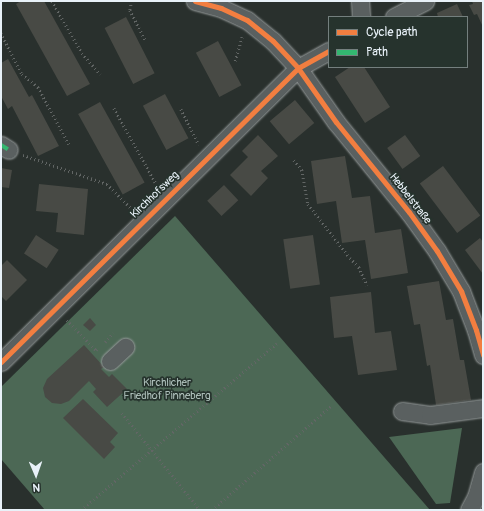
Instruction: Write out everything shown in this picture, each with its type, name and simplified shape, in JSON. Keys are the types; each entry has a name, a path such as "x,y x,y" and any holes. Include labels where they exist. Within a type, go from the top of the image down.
{"street":[{"name":"Hebbelstraße","path":"195,1 221,8 247,20 273,41 298,68 336,122 409,212 437,251 460,292 476,330 483,355"},
{"path":"360,1 361,16"},
{"path":"396,16 425,1"},
{"name":"Kirchhofsweg","path":"1,362 298,68 328,52"},
{"path":"110,361 125,347"},
{"path":"402,411 430,415 483,408"},
{"path":"469,510 476,497 483,472"}],"path":[{"path":"52,1 82,53 100,74"},
{"path":"132,1 130,10 146,42"},
{"path":"235,61 247,20"},
{"path":"1,33 22,74 38,87 69,144"},
{"path":"114,108 164,199"},
{"path":"182,109 206,159"},
{"path":"5,148 107,184 143,220"},
{"path":"294,160 302,170 308,204 350,258 359,267 367,285"},
{"path":"55,308 96,350 114,333"},
{"path":"81,510 277,343"},
{"path":"212,510 332,405"},
{"path":"122,413 200,510"}],"green space":[{"name":"Kirchlicher Friedhof Pinneberg","path":"175,216 430,510 45,510 1,459 1,387"},
{"path":"462,428 450,503 436,504 389,437"}],"building":[{"path":"21,1 44,1 90,84 67,96 16,4"},
{"path":"472,1 483,1 483,27 477,14 474,15 469,5 473,4"},
{"path":"457,4 463,16 438,16 437,13"},
{"path":"126,17 155,73 133,84 105,28"},
{"path":"218,41 241,85 219,97 196,53"},
{"path":"8,59 29,97 32,95 59,146 38,156 12,106 8,109 1,96 1,63"},
{"path":"348,68 365,68 390,107 365,123 335,77"},
{"path":"165,94 188,138 166,150 143,106"},
{"path":"295,100 314,123 289,144 270,121"},
{"path":"100,102 145,182 123,195 78,114"},
{"path":"258,135 278,156 261,171 268,178 251,196 230,175 248,157 242,151"},
{"path":"405,135 420,156 402,169 387,148"},
{"path":"345,156 352,198 370,196 375,233 401,229 408,273 371,279 365,240 342,243 336,201 317,204 311,161"},
{"path":"443,166 480,216 457,233 420,183"},
{"path":"1,168 12,170 9,188 1,187"},
{"path":"39,184 88,189 84,235 56,232 58,213 36,211"},
{"path":"224,185 238,200 222,216 207,201"},
{"path":"36,235 59,250 47,268 24,253"},
{"path":"313,235 320,285 290,289 283,239"},
{"path":"480,238 483,242 483,274 465,250"},
{"path":"7,260 27,280 6,301 1,296 1,266"},
{"path":"439,281 446,320 453,319 460,360 464,360 471,400 436,405 430,365 427,366 420,324 414,325 407,286"},
{"path":"371,292 375,333 391,331 397,370 358,375 352,336 334,338 330,297"},
{"path":"90,318 96,325 90,331 83,325"},
{"path":"84,345 104,367 101,369 109,377 112,374 127,389 107,407 93,392 96,389 89,381 69,401 61,404 52,403 45,397 43,388 47,379"},
{"path":"83,399 118,433 110,442 115,447 104,459 63,418"}],"marked path":[{"path":"1,145 9,150"}],"cycle path":[{"path":"195,1 221,8 247,20 273,41 298,68 336,122 409,212 437,251 461,291 476,330 483,355"},
{"path":"1,362 298,68 328,52"}]}
